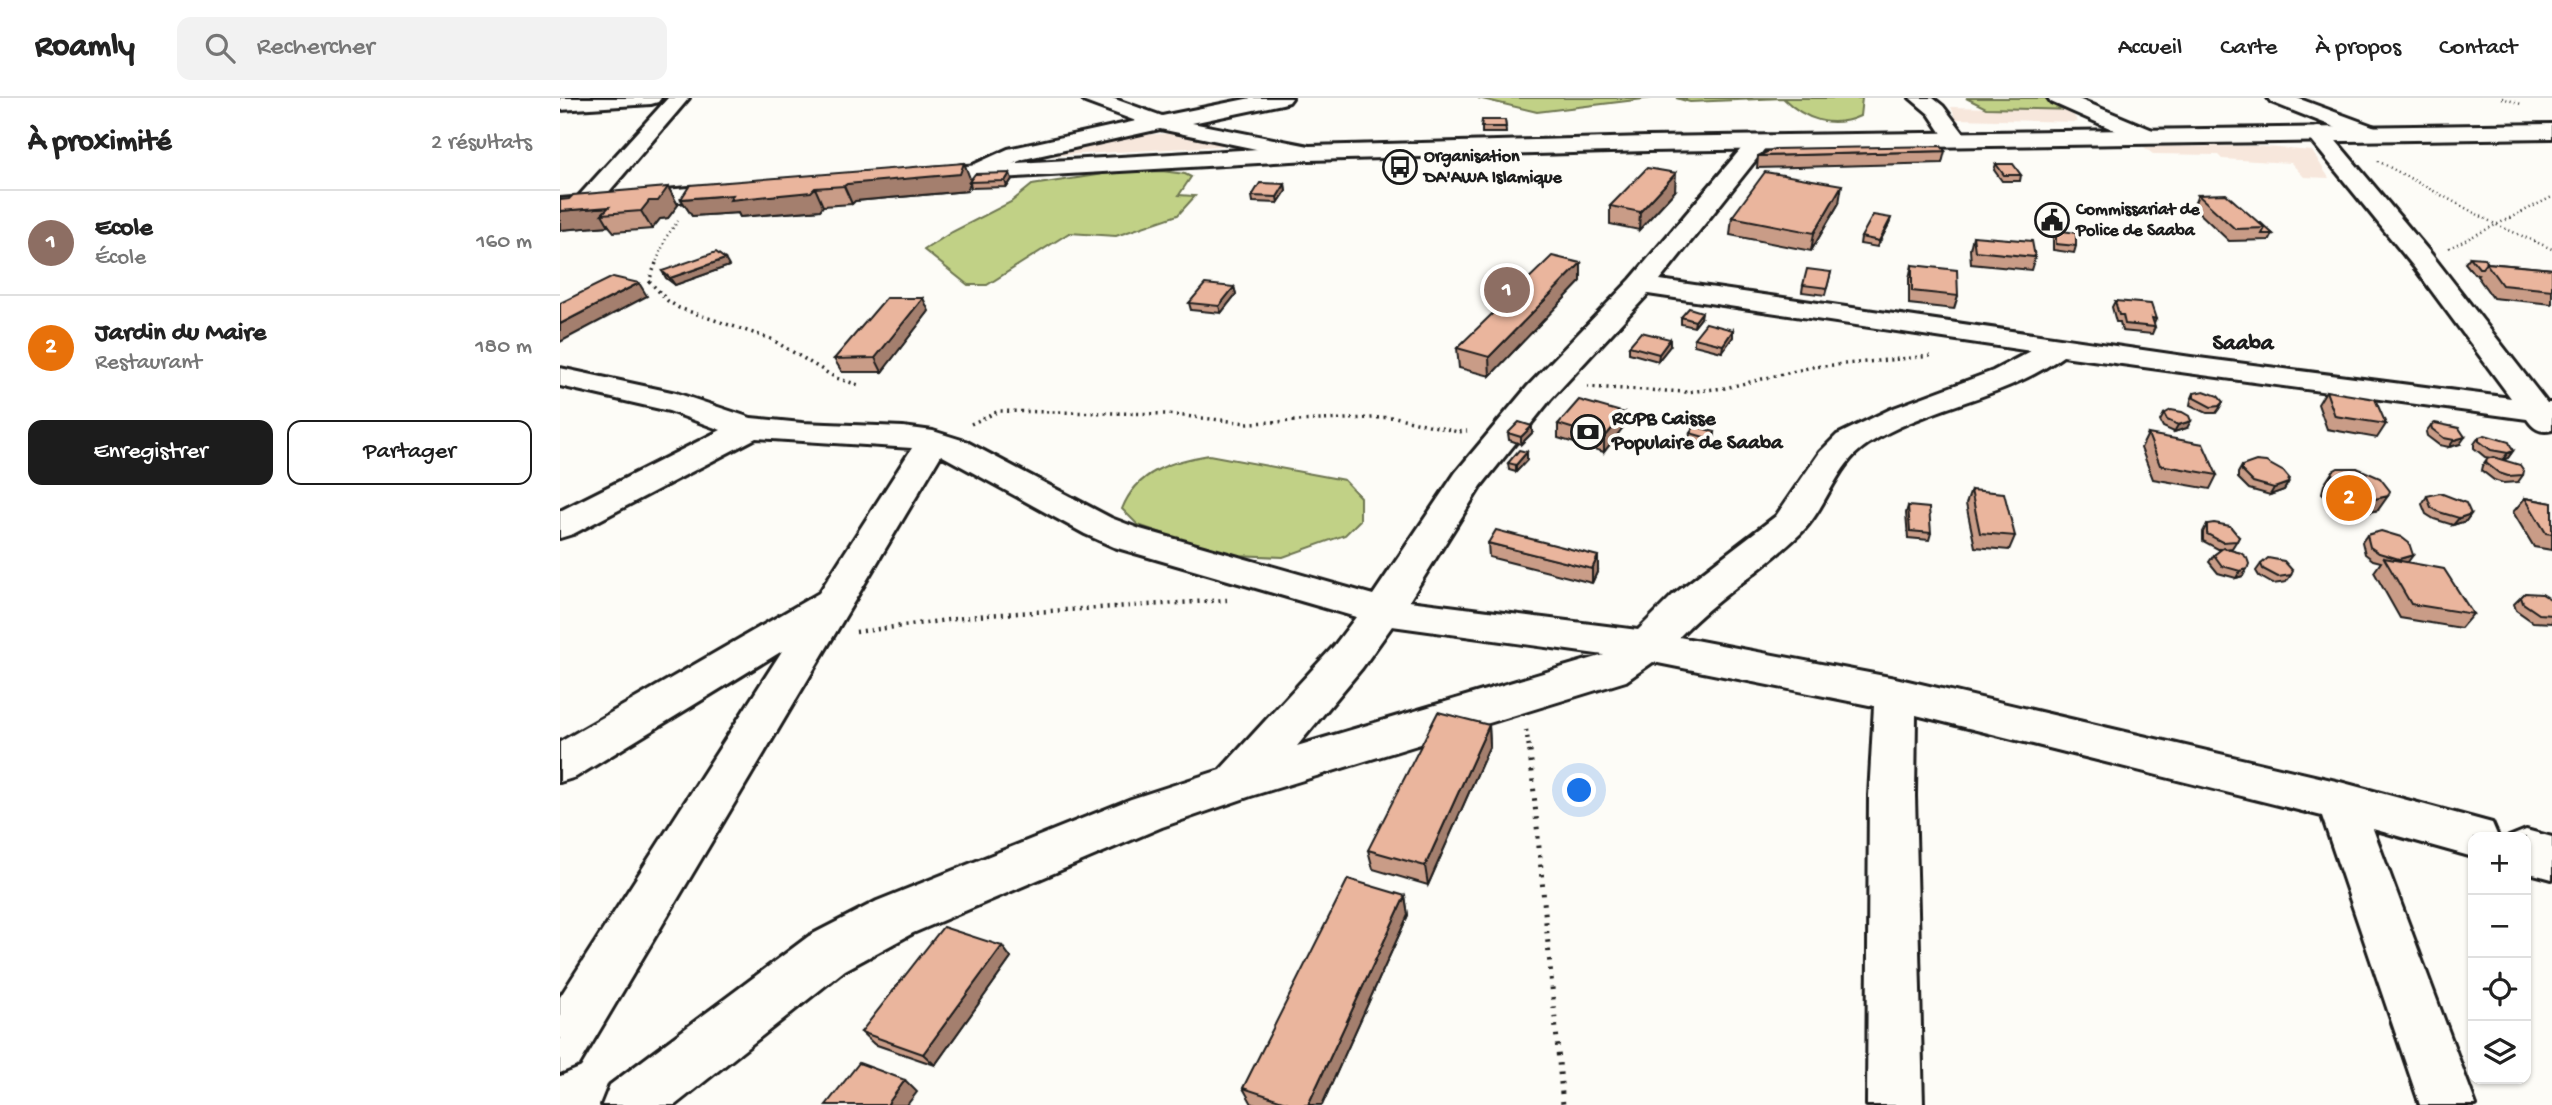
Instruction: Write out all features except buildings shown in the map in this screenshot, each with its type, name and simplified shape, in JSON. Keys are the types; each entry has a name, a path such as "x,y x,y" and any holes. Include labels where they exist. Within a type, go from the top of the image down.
{"street":[{"path":"560,104 651,98"},
{"path":"585,204 679,98"},
{"path":"1092,98 1161,123 1309,153"},
{"path":"981,170 1016,154 1282,98"},
{"path":"1920,98 1942,117 1957,139"},
{"path":"2058,98 2147,136"},
{"path":"2278,98 2370,133"},
{"path":"886,178 981,170 1309,153 1759,142 2552,131"},
{"path":"2323,134 2547,419"},
{"path":"1236,783 1340,667 1382,611 1468,480 1539,393 1642,285 1759,142"},
{"path":"560,206 750,190"},
{"path":"1642,285 2547,419"},
{"path":"630,1105 827,953 895,916 1147,813 1236,783 1612,670 1647,646 1687,605 1789,524 1799,513 1836,454 1847,443 1871,429 2044,358 2058,346"},
{"path":"560,377 681,404 751,428 782,432 906,436 933,441 953,448 1098,526 1127,538 1382,611 1647,646 1895,694 2340,801 2468,835"},
{"path":"560,526 751,428"},
{"path":"560,1046 933,441"},
{"path":"560,764 835,601"},
{"path":"1895,694 1892,796 1895,1105"},
{"path":"2340,801 2448,1105"},
{"path":"2531,852 2552,858"}],"path":[{"path":"2323,134 2497,225 2552,249"},
{"path":"696,194 667,236 649,281 669,301 687,310 770,338 803,356 826,375 841,382 862,386"},
{"path":"2423,261 2552,197"},
{"path":"1539,393 1560,386 1686,392 1725,388 1812,367 1933,356"},
{"path":"933,441 999,411 1167,414 1247,423 1395,417 1458,432 1468,431"},
{"path":"810,640 881,627 986,615 1229,600"},
{"path":"1520,699 1532,762 1536,834 1563,1105"}],"shaded area":[{"path":"1951,107 2070,110 2078,122 1956,119"},
{"path":"1175,133 1225,137 1222,146 1029,157 1110,137"},
{"path":"2254,146 2312,151 2329,178 2304,177 2291,163 2222,159 2218,155 2153,154 2144,147"}],"green space":[{"path":"1478,98 1652,98 1537,112"},
{"path":"1676,98 1783,98 1690,102"},
{"path":"1783,98 1862,98 1860,116 1839,122 1819,120 1800,112"},
{"path":"1966,98 2051,98 2078,110 1986,108"},
{"path":"1162,171 1191,177 1179,195 1195,196 1178,215 1116,236 1069,233 987,285 968,285 924,250 952,232 1011,202 1032,185 1116,172"},
{"path":"1209,455 1344,480 1360,497 1360,520 1345,535 1283,557 1235,555 1138,525 1122,509 1137,485 1157,470"}],"place":[{"name":"Organisation DA'AWA Islamique","path":"1400,167"},
{"name":"Commissariat de Police de Saaba","path":"2052,220"},
{"name":"Ecole","path":"1507,290"},
{"name":"RCPB Caisse Populaire de Saaba","path":"1588,432"},
{"name":"Jardin du Maire","path":"2349,498"}],"district":[{"name":"Saaba","path":"2243,344"}]}
